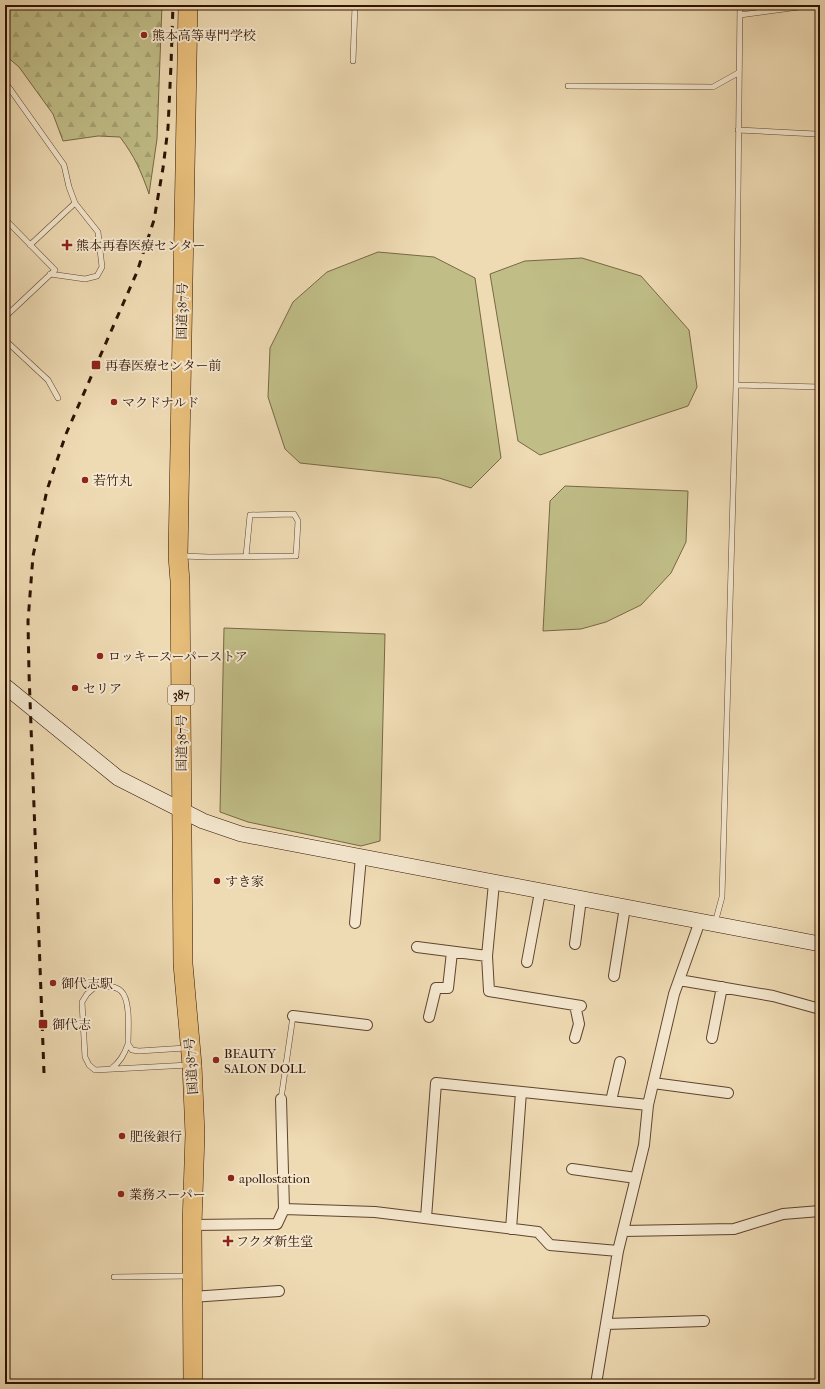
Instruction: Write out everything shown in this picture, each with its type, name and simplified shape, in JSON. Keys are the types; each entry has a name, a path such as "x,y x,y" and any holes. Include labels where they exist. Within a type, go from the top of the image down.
{"highway":[{"name":"国道387号","path":"188,5 178,556 180,589 183,964 191,1056 195,1134 192,1225 193,1384"}],"street":[{"path":"5,686 118,778 203,821 240,834 820,944"},
{"path":"355,923 361,857"},
{"path":"494,883 486,956 490,990 578,1005 579,1024 575,1038"},
{"path":"527,962 540,892"},
{"path":"575,944 581,899"},
{"path":"614,976 625,907"},
{"path":"596,1384 618,1250 644,1145 648,1105 674,994 679,980 707,922"},
{"path":"417,947 486,956"},
{"path":"429,1017 436,988 448,988 452,952"},
{"path":"679,980 773,996 820,1009"},
{"path":"712,1038 722,987"},
{"path":"293,1016 367,1026"},
{"path":"611,1101 620,1062"},
{"path":"426,1218 436,1083 648,1105"},
{"path":"654,1083 728,1093"},
{"path":"511,1229 521,1092"},
{"path":"192,1225 277,1224 284,1209 281,1099"},
{"path":"572,1169 636,1178"},
{"path":"284,1209 375,1212 426,1218 538,1232 550,1244 618,1250"},
{"path":"623,1231 734,1229 783,1214 820,1211"},
{"path":"192,1297 278,1291"},
{"path":"606,1324 704,1321"}],"lane":[{"path":"353,61 355,5"},
{"path":"707,922 722,898 736,385 738,73 740,5"},
{"path":"740,15 814,5"},
{"path":"568,86 713,87 738,73"},
{"path":"5,82 64,165 68,187 75,202 98,232 102,267 97,276 85,279 50,274"},
{"path":"5,96 11,90"},
{"path":"738,130 816,134 820,132"},
{"path":"30,245 75,202"},
{"path":"5,219 55,270 5,317"},
{"path":"5,340 48,380 58,398"},
{"path":"736,385 820,387"},
{"path":"178,556 209,557 296,556 298,521 294,514 250,515 246,556"},
{"path":"111,1069 118,1064 128,1044 127,1002 121,991 113,987 96,986 87,994 82,1002 84,1057 89,1065 95,1070 111,1069 191,1056"},
{"path":"281,1099 293,1016"},
{"path":"128,1044 132,1050 191,1056"},
{"path":"114,1277 192,1276"}],"green space":[{"path":"5,5 162,5 157,139 149,194 137,164 120,137 98,136 63,141 53,114 19,67 5,55"},
{"path":"378,252 434,257 475,278 501,458 471,488 439,478 300,463 285,449 268,397 270,348 293,302 327,272"},
{"path":"582,258 641,276 689,330 697,387 688,406 540,455 518,441 490,274 525,261"},
{"path":"565,486 688,491 686,542 671,573 641,605 606,622 581,629 543,631 550,501"},
{"path":"224,628 385,634 380,841 361,846 248,822 220,812"}],"railway":[{"path":"44,1073 29,673 28,621 33,556 47,490 66,434 137,272 154,220 168,128 173,5"}],"place":[{"name":"熊本高等専門学校","path":"144,35"},
{"name":"熊本再春医療センター","path":"67,245"},
{"name":"再春医療センター前","path":"96,365"},
{"name":"マクドナルド","path":"114,402"},
{"name":"若竹丸","path":"85,480"},
{"name":"ロッキースーパーストア","path":"100,656"},
{"name":"セリア","path":"75,688"},
{"name":"すき家","path":"217,881"},
{"name":"御代志駅","path":"53,983"},
{"name":"御代志","path":"43,1024"},
{"name":"BEAUTY SALON DOLL","path":"216,1060"},
{"name":"肥後銀行","path":"122,1136"},
{"name":"apollostation","path":"231,1178"},
{"name":"業務スーパー","path":"121,1194"},
{"name":"フクダ新生堂","path":"228,1241"}]}
